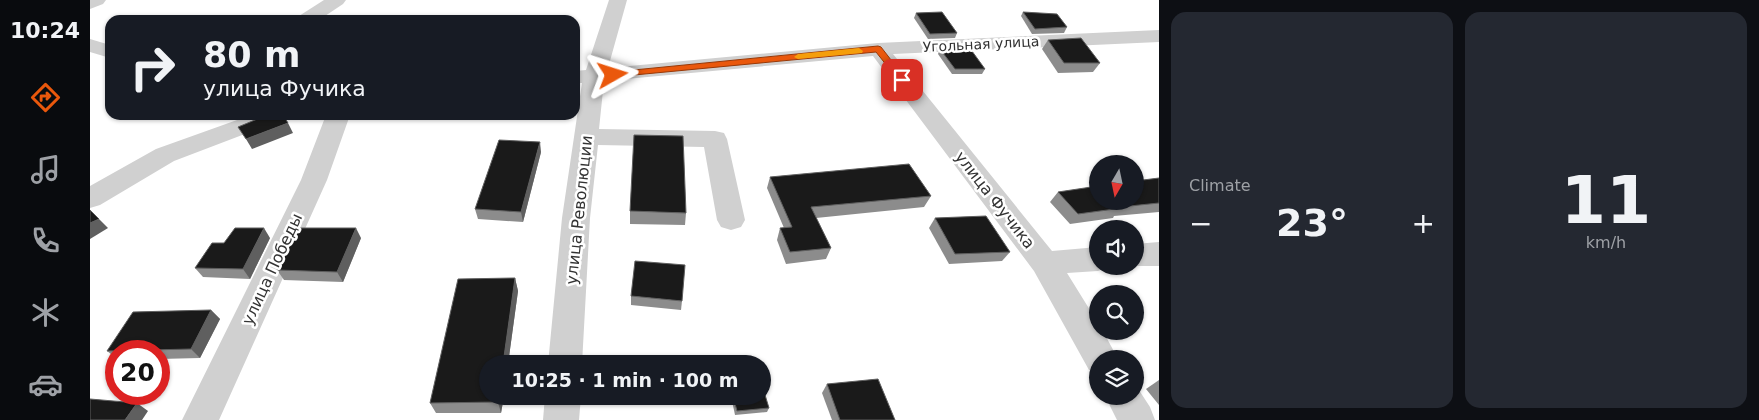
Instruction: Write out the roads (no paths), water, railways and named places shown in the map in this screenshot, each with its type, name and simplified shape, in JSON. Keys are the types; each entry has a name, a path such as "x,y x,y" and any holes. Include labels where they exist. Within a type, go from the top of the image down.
{"street":[{"path":"90,3 97,0"},
{"path":"314,15 337,0"},
{"name":"улица Революции","path":"566,355 584,77 618,0"},
{"name":"Угольная улица","path":"584,77 878,49 1159,36"},
{"path":"90,45 105,50"},
{"name":"улица Фучика","path":"878,49 1045,264 1096,350"},
{"path":"90,198 165,155 260,120"},
{"name":"улица Победы","path":"200,420 314,180 336,120"},
{"path":"594,137 715,138 731,220"},
{"path":"1144,255 1159,254"},
{"path":"1045,264 1089,260"},
{"path":"561,420 562,405"},
{"path":"1128,405 1137,420"}]}
